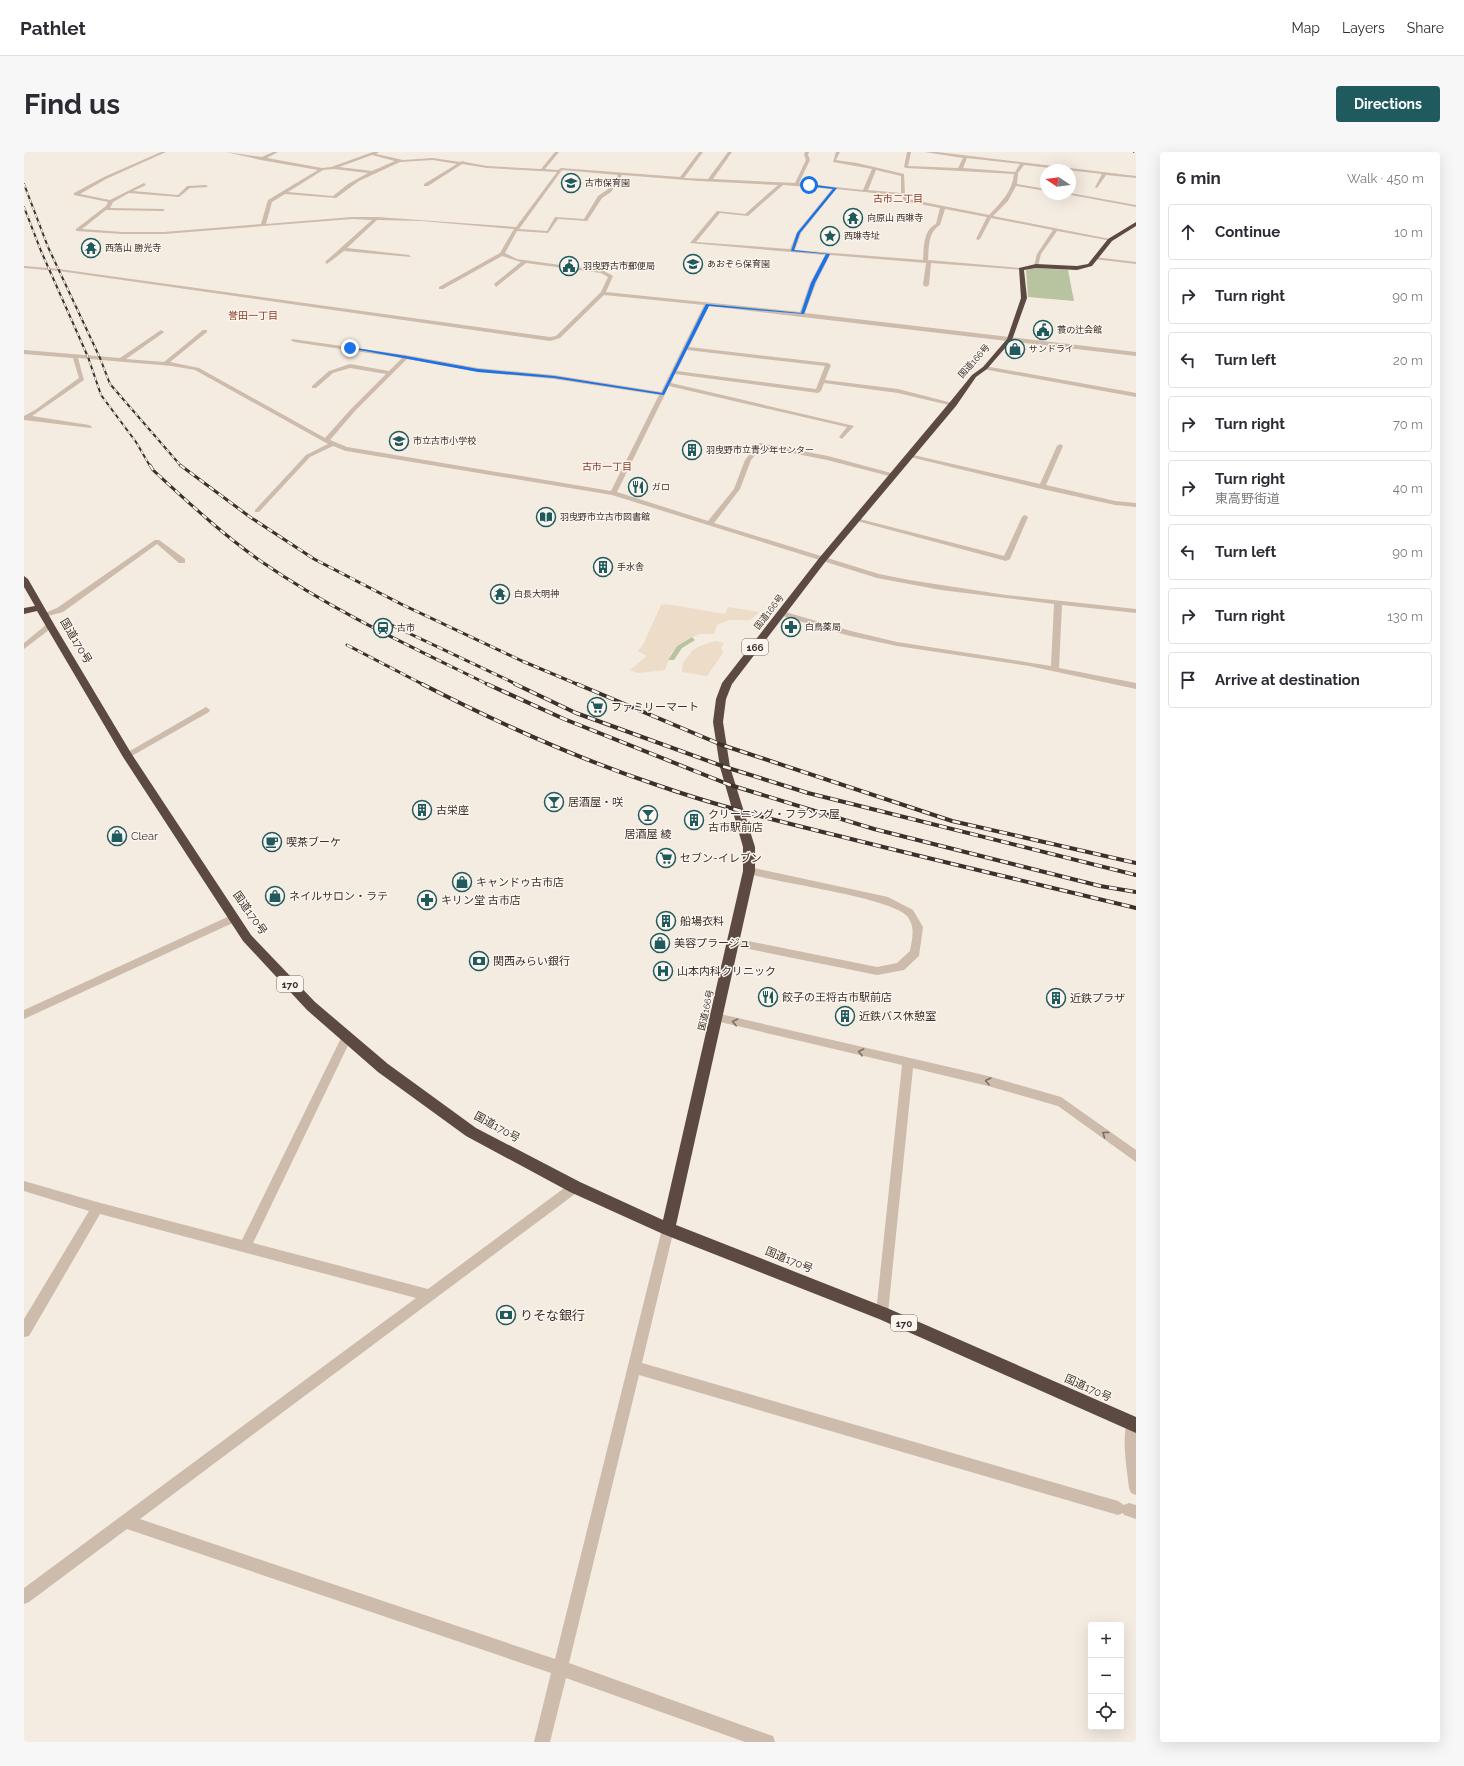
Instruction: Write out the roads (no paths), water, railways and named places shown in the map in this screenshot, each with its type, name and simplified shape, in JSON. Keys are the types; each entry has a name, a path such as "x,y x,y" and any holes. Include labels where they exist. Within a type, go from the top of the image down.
{"highway":[{"path":"1020,269 1036,266 1077,268 1090,266 1094,258 1110,240 1136,224"},
{"name":"国道166号","path":"668,1229 749,871 749,847 725,767 718,722 718,710 721,699 727,683 823,559 953,404 974,376 985,368 1010,339 1024,298 1020,269"},
{"name":"国道170号","path":"24,579 50,626 127,755 247,938 306,1000 383,1068 471,1132 575,1187 668,1229 882,1313 1134,1425"},
{"path":"24,610 42,612"}],"street":[{"path":"111,201 76,194 105,178 164,152"},
{"path":"228,152 322,169 332,168 371,172"},
{"path":"261,159 276,152"},
{"path":"332,168 377,152"},
{"path":"542,170 557,152"},
{"path":"682,178 701,152"},
{"path":"710,180 730,152"},
{"path":"796,184 808,160 806,155 807,152"},
{"path":"838,152 834,161 875,168 903,175 903,195 906,200 1110,240"},
{"path":"909,152 906,167 1016,173"},
{"path":"927,152 1136,176"},
{"path":"372,154 400,160 410,161 433,159 463,162 487,167 560,171 561,169 710,180 782,183 903,195"},
{"path":"960,169 966,156"},
{"path":"286,193 334,197 346,186 371,172 400,160"},
{"path":"426,185 463,162"},
{"path":"978,239 990,216 1006,200 1015,185 1016,173 1023,163"},
{"path":"865,191 875,168"},
{"path":"262,225 270,201 286,193 322,169"},
{"path":"441,288 502,254 517,229 560,171"},
{"path":"144,184 111,201 106,209 78,230 122,233 164,233 352,218 377,218 422,220 548,232 557,218 585,220 600,197 610,191 621,173"},
{"path":"1097,187 1105,173"},
{"path":"782,183 746,215 719,212 692,243 1020,269"},
{"path":"1015,185 1040,189"},
{"path":"128,192 179,196 189,187 206,186"},
{"path":"792,251 799,233 835,188"},
{"path":"1076,195 1136,206"},
{"path":"926,285 928,236 935,226 938,226 943,207"},
{"path":"106,209 163,210"},
{"path":"327,263 377,218"},
{"path":"1036,266 1040,254 1056,229"},
{"path":"343,249 409,256"},
{"path":"24,267 60,270 550,339 558,337 603,293 612,276 602,272 516,260 502,254"},
{"path":"802,314 813,283 828,254"},
{"path":"1094,258 1136,263"},
{"path":"496,285 525,261"},
{"path":"603,293 802,314 1136,354"},
{"path":"613,493 675,372 707,305"},
{"path":"166,364 205,331"},
{"path":"122,359 161,332"},
{"path":"294,340 406,357 478,370 554,377 663,394"},
{"path":"675,372 818,391 828,365 686,348"},
{"path":"24,352 122,359 197,369 346,450 613,493 877,576 921,586 1136,611"},
{"path":"25,417 37,411 82,379 74,356"},
{"path":"257,511 308,456 329,442 353,410 406,357"},
{"path":"314,387 330,372 350,366 390,374"},
{"path":"985,368 1080,386 1136,394"},
{"path":"822,381 898,391 953,404"},
{"path":"668,384 851,426 842,437"},
{"path":"25,417 89,427"},
{"path":"710,524 737,489 748,460 760,445 828,458 893,475"},
{"path":"1042,487 1060,446"},
{"path":"909,456 1115,503 1136,505"},
{"path":"856,520 1006,559 1025,517"},
{"path":"42,612 60,610 157,541 182,561"},
{"path":"1055,669 1058,602"},
{"path":"782,613 849,634 897,644 1029,664 1136,686"},
{"path":"24,647 50,626"},
{"path":"127,755 206,710"},
{"path":"733,942 877,971 900,967 915,953 918,928 910,913 885,900 749,871"},
{"path":"24,1014 234,918"},
{"path":"716,1018 988,1081 1062,1102 1136,1157"},
{"path":"245,1247 347,1037"},
{"path":"882,1313 908,1063"},
{"path":"24,1186 97,1208 428,1295"},
{"path":"24,1597 575,1187"},
{"path":"24,1331 97,1208"},
{"path":"542,1742 668,1229"},
{"path":"634,1367 1128,1510"},
{"path":"1134,1425 1132,1452 1136,1488"},
{"path":"126,1522 560,1668 767,1742"}],"railway":[{"path":"24,184 48,247 100,358 110,384 180,465"},
{"path":"24,207 41,251 88,357 101,395 136,442 150,466"},
{"path":"150,465 153,470 220,529 248,552 289,580 373,628 489,685"},
{"path":"180,465 250,517 314,559 401,604 522,661 579,685"},
{"path":"383,621 518,685"},
{"path":"347,645 423,685"},
{"path":"487,684 564,719 730,785 874,829 1100,886 1136,892"},
{"path":"515,684 576,713 725,767 808,793 1136,875"},
{"path":"577,684 722,745 952,821 1136,863"},
{"path":"423,685 538,739 627,775 702,800 816,830 1136,908"}],"place":[{"name":"古市保育園","path":"571,183"},
{"name":"向原山 西琳寺","path":"853,218"},
{"name":"西琳寺址","path":"830,236"},
{"name":"西落山 勝光寺","path":"91,248"},
{"name":"あおぞら保育園","path":"693,264"},
{"name":"羽曳野古市郵便局","path":"569,266"},
{"name":"蓑の辻会館","path":"1043,330"},
{"name":"サンドライ","path":"1015,349"},
{"name":"市立古市小学校","path":"399,441"},
{"name":"羽曳野市立青少年センター","path":"692,450"},
{"name":"ガロ","path":"638,487"},
{"name":"羽曳野市立古市図書館","path":"546,517"},
{"name":"手水舎","path":"603,567"},
{"name":"白長大明神","path":"500,594"},
{"name":"白鳥薬局","path":"791,627"},
{"name":"古市","path":"383,628"},
{"name":"ファミリーマート","path":"597,707"},
{"name":"居酒屋・咲","path":"554,802"},
{"name":"古栄座","path":"422,810"},
{"name":"居酒屋 綾","path":"648,815"},
{"name":"クリーニング・フランス屋 古市駅前店","path":"694,820"},
{"name":"Clear","path":"117,836"},
{"name":"喫茶ブーケ","path":"272,842"},
{"name":"セブン-イレブン","path":"666,858"},
{"name":"キャンドゥ古市店","path":"462,882"},
{"name":"ネイルサロン・ラテ","path":"275,896"},
{"name":"キリン堂 古市店","path":"427,900"},
{"name":"船場衣料","path":"666,921"},
{"name":"美容プラージュ","path":"660,943"},
{"name":"関西みらい銀行","path":"479,961"},
{"name":"山本内科クリニック","path":"663,971"},
{"name":"餃子の王将古市駅前店","path":"768,997"},
{"name":"近鉄プラザ","path":"1056,998"},
{"name":"近鉄バス休憩室","path":"845,1016"},
{"name":"りそな銀行","path":"506,1315"}],"district":[{"name":"古市二丁目","path":"898,198"},
{"name":"誉田一丁目","path":"253,315"},
{"name":"古市一丁目","path":"607,466"}]}
